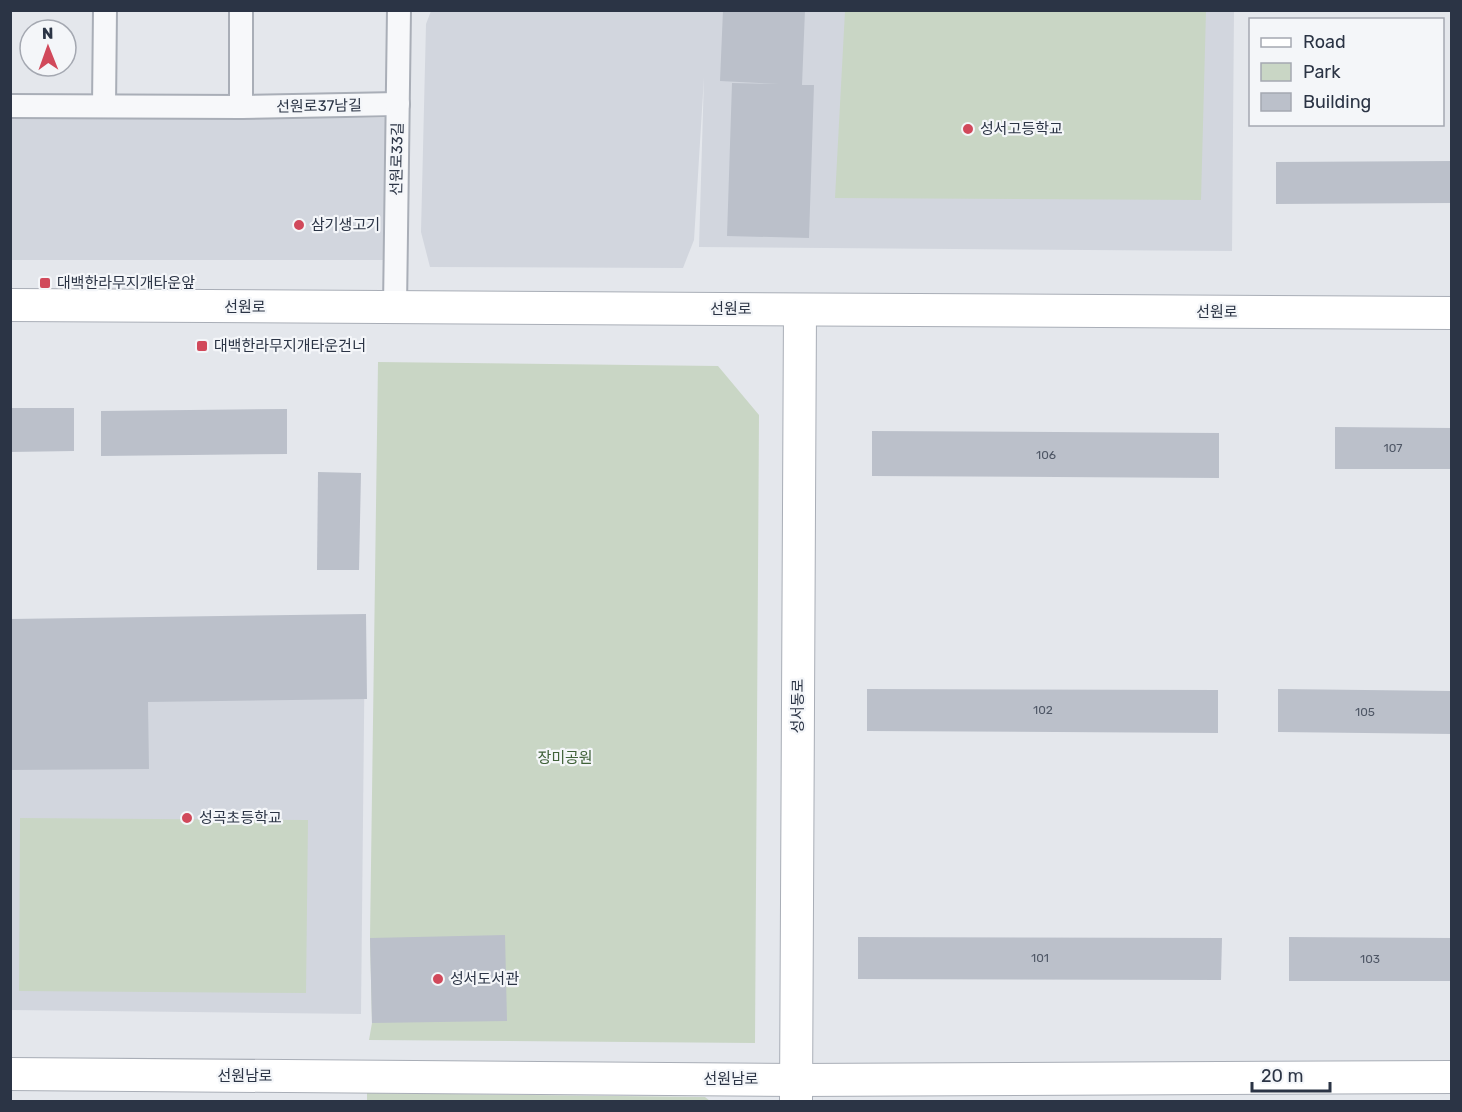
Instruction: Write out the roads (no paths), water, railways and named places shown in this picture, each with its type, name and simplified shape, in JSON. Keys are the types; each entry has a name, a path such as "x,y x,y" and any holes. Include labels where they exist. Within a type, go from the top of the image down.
{"main road":[{"name":"선원로","path":"10,305 1452,314"},
{"name":"성서동로","path":"797,1091 800,310"},
{"name":"선원남로","path":"10,1074 797,1091 1452,1077"}],"street":[{"path":"104,106 105,10"},
{"path":"241,10 241,107"},
{"name":"선원로33길","path":"395,307 399,10"},
{"name":"선원로37남길","path":"10,106 241,107 398,104"}],"place":[{"name":"성서고등학교","path":"968,129"},
{"name":"삼기생고기","path":"299,225"},
{"name":"대백한라무지개타운앞","path":"45,283"},
{"name":"대백한라무지개타운건너","path":"202,346"},
{"name":"성곡초등학교","path":"187,818"},
{"name":"성서도서관","path":"438,979"}],"park label":[{"name":"장미공원","path":"565,758"}]}
